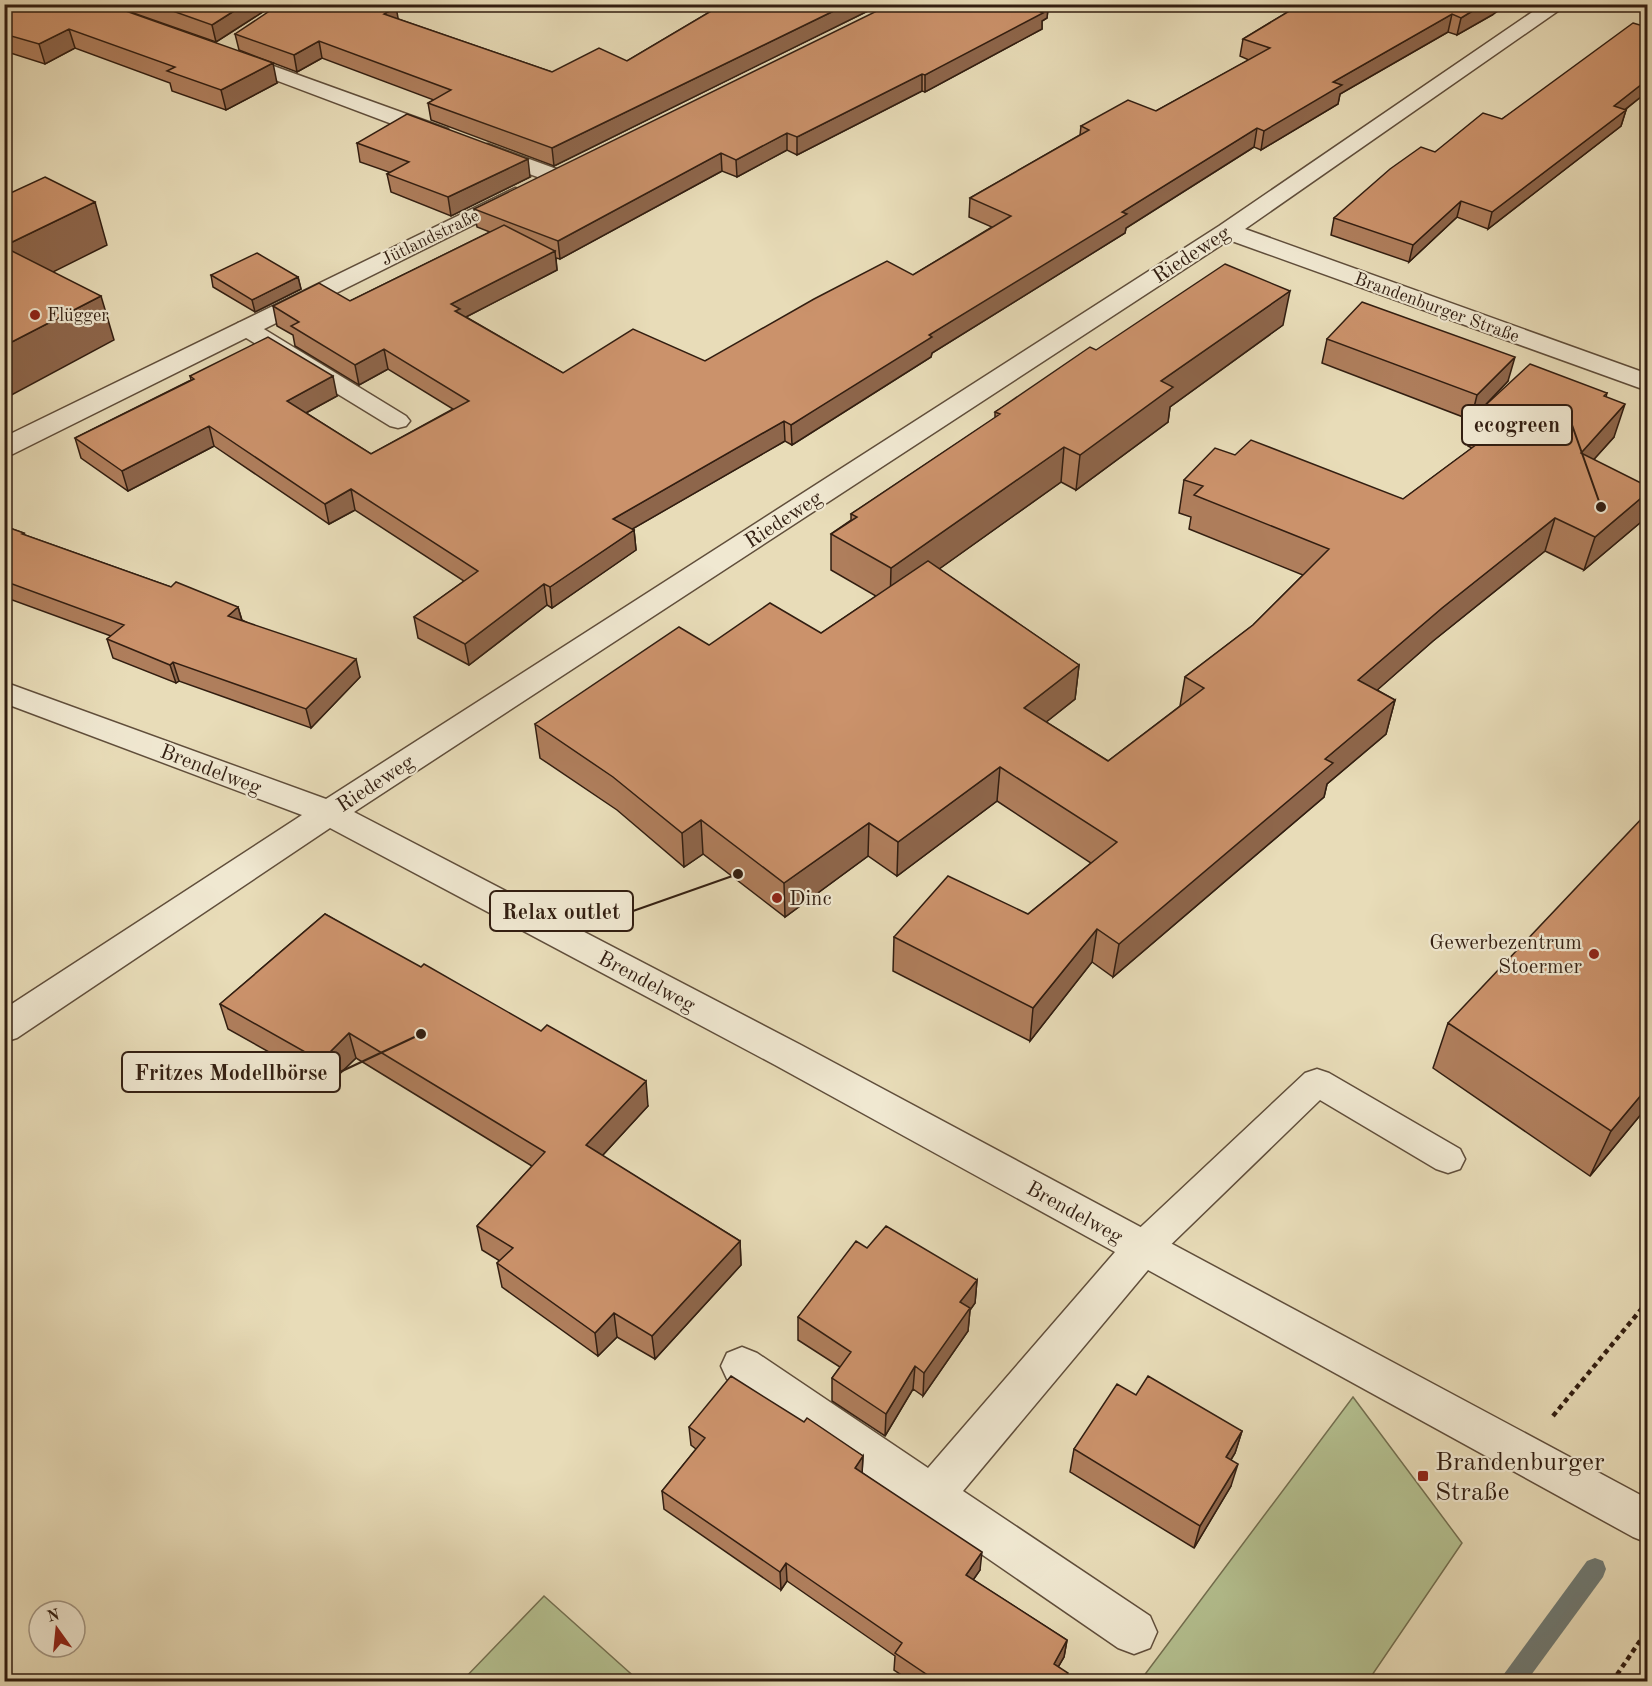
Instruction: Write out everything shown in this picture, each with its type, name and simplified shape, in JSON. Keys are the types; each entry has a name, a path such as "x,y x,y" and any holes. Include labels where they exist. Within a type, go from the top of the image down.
{"street":[{"name":"Riedeweg","path":"4,1028 329,813 1227,231 1558,4"},
{"path":"238,40 218,52 554,176"},
{"name":"Jütlandstraße","path":"4,448 575,165"},
{"name":"Brandenburger Straße","path":"1227,231 1647,383"},
{"name":"Brendelweg","path":"4,692 329,813 788,1055 1647,1522"},
{"name":"Brendelweg","path":"932,1495 1142,1249"},
{"path":"742,1366 1134,1632"}],"lane":[{"path":"246,328 398,421"},
{"path":"1142,1249 1317,1082 1448,1159"}],"path":[{"path":"1521,1455 1647,1301"},
{"path":"1612,1682 1647,1629"}],"green space":[{"path":"1353,1397 1462,1543 1368,1681 1140,1681"},
{"path":"544,1596 639,1681 462,1681"}],"building":[{"path":"4,4 63,4 77,9 85,4 106,4 273,63 221,90 167,71 175,67 69,29 39,44 4,34"},
{"path":"153,4 245,4 212,25"},
{"path":"280,4 388,4 396,7 384,14 552,72 599,48 627,61 723,4 848,4 552,148 428,103 451,90 319,41 294,55 235,34"},
{"path":"891,4 1043,4 1034,9 1043,13 925,75 922,74 797,137 787,133 736,160 721,153 558,241 474,209"},
{"path":"1301,4 1484,4 1461,18 1452,14 1333,82 1342,85 1264,131 1257,128 1122,212 1127,214 929,335 932,337 791,425 784,421 613,519 634,530 550,587 544,584 465,644 414,617 478,571 351,489 325,504 209,426 122,471 75,438 194,379 190,376 268,337 333,376 287,401 371,454 469,401 384,349 355,365 291,326 299,322 273,306 319,283 350,301 504,225 555,251 451,304 460,309 455,311 563,373 633,329 705,361 814,299 887,261 913,275 1011,216 970,198 1089,130 1081,126 1128,100 1156,111 1270,48 1243,39"},
{"path":"1633,23 1643,26 1647,23 1647,80 1614,106 1626,110 1492,212 1461,201 1413,245 1334,218 1390,169 1421,147 1435,152 1483,113 1502,119"},
{"path":"407,114 528,159 448,197 387,174 409,162 357,143"},
{"path":"45,177 95,202 4,246 4,196"},
{"path":"4,247 101,296 4,346"},
{"path":"257,253 298,277 252,300 211,275"},
{"path":"1225,264 1290,291 1161,381 1173,387 1080,455 1064,447 891,568 831,534 857,517 851,514 1000,414 995,412 1090,347 1096,350"},
{"path":"1362,302 1515,357 1477,395 1327,339"},
{"path":"1530,364 1607,393 1604,396 1625,404 1581,453 1647,486 1647,493 1595,537 1555,518 1442,608 1358,680 1395,700 1325,759 1333,763 1119,944 1097,929 1033,1008 894,937 948,876 1028,914 1117,842 1000,767 898,842 869,823 784,883 701,820 682,833 613,777 535,724 679,627 709,645 770,603 821,633 928,561 1079,665 1024,708 1108,761 1204,688 1185,677 1253,625 1329,549 1194,495 1203,486 1184,480 1215,448 1235,455 1251,440 1403,499 1504,424 1477,413"},
{"path":"4,526 171,587 176,582 238,607 228,616 356,659 306,709 173,662 170,665 107,639 124,625 4,581"},
{"name":"Gewerbezentrum Stoermer","path":"1647,813 1647,1088 1611,1131 1448,1023"},
{"path":"325,914 421,967 424,964 541,1031 547,1025 646,1081 586,1145 740,1241 652,1336 614,1313 595,1333 497,1263 513,1248 477,1226 545,1152 349,1033 321,1061 220,1004"},
{"path":"886,1226 977,1280 960,1302 970,1308 924,1373 915,1366 886,1414 832,1378 851,1352 798,1317 856,1241 867,1248"},
{"path":"731,1376 804,1422 807,1418 863,1456 855,1468 982,1552 966,1575 1067,1640 1054,1664 1068,1673 1063,1682 938,1682 895,1653 902,1643 786,1563 780,1572 662,1491 705,1438 689,1427"},
{"path":"1148,1376 1242,1431 1226,1457 1238,1464 1200,1526 1074,1449 1117,1384 1136,1395"}],"waterway":[{"path":"1512,1682 1595,1569"}],"place":[{"name":"Flügger","path":"35,315"},
{"name":"ecogreen","path":"1601,507"},
{"name":"Relax outlet","path":"738,874"},
{"name":"Dinc","path":"777,898"},
{"name":"Gewerbezentrum Stoermer","path":"1594,954"},
{"name":"Fritzes Modellbörse","path":"421,1034"},
{"name":"Brandenburger Straße","path":"1423,1476"}]}
